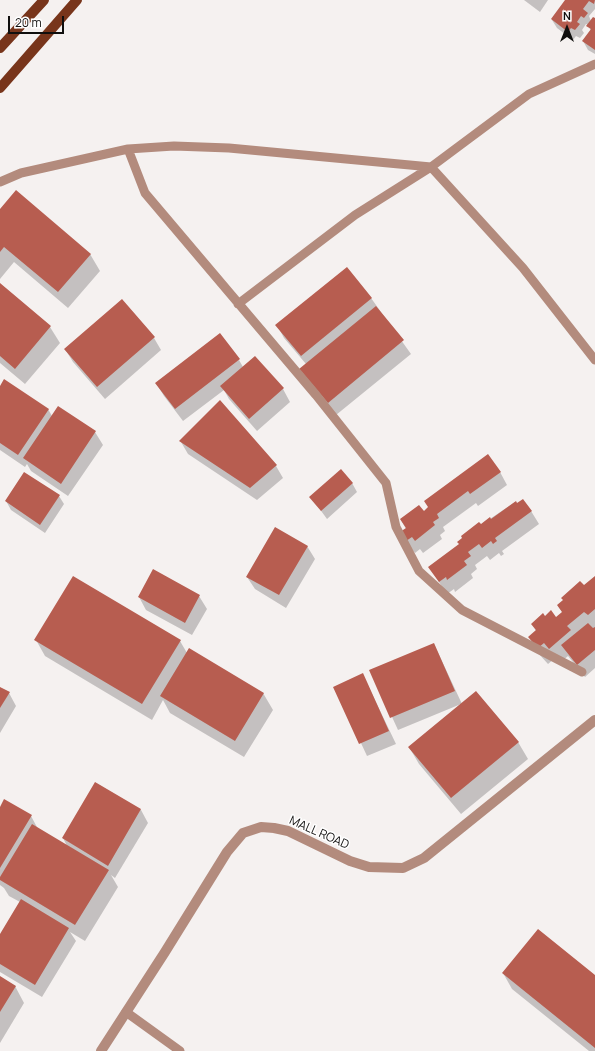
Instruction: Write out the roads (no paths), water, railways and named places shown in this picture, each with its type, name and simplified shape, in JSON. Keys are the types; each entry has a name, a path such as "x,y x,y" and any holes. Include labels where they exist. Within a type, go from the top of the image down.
{"main road":[{"path":"0,48 44,0"},
{"path":"0,88 77,0"}],"street":[{"name":"MALL ROAD","path":"101,1051 227,852 243,833 261,827 288,831 350,861 369,867 403,868 424,858 595,720"}],"lane":[{"path":"238,304 355,215 431,167 529,94 595,64"},
{"path":"0,182 21,173 128,149 174,146 229,148 431,167 523,268 595,360"},
{"path":"128,149 145,193 316,395 386,483 396,528 419,571 462,610 582,672"},
{"path":"126,1012 180,1051"}]}
